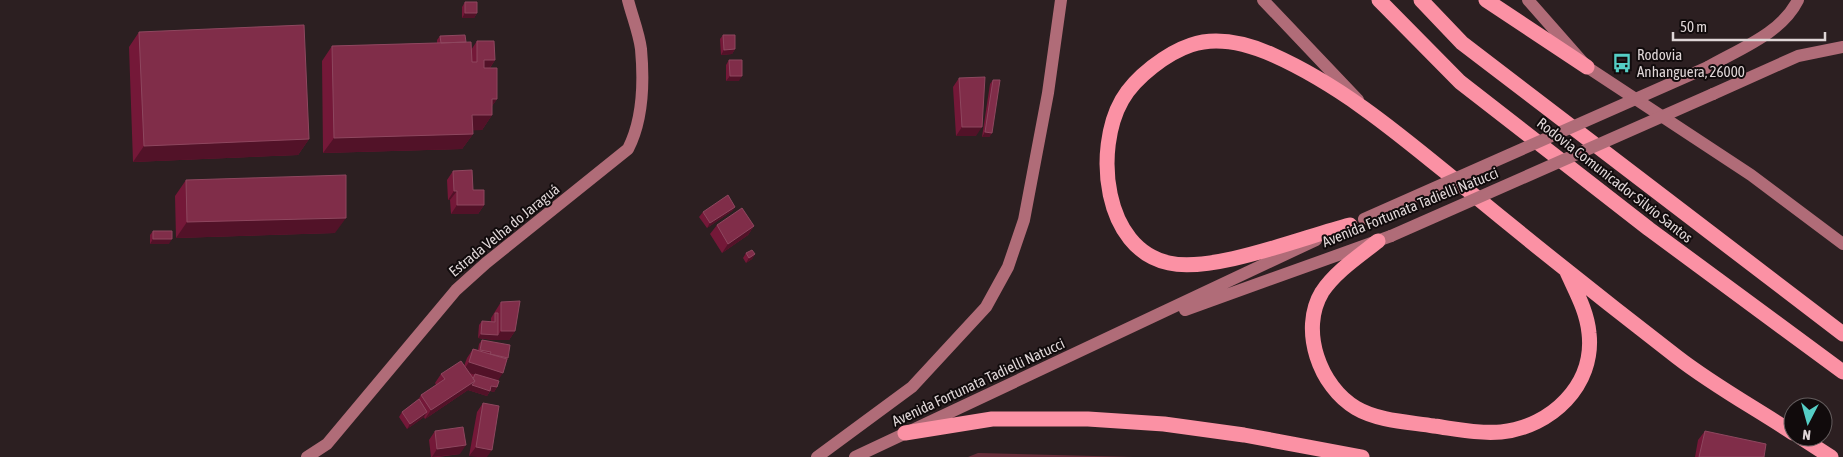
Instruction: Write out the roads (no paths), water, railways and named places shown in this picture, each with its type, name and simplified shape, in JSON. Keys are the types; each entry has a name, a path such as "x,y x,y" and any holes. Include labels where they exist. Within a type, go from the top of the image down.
{"highway":[{"name":"Rodovia Comunicador Silvio Santos","path":"1379,0 1460,82 1649,230 1843,372"},
{"name":"Rodovia Comunicador Silvio Santos","path":"1421,0 1469,48 1843,334"},
{"path":"1486,0 1586,67"},
{"path":"1357,222 1232,259 1189,265 1166,263 1140,249 1126,234 1110,201 1107,171 1111,132 1122,100 1148,70 1167,54 1195,43 1220,40 1241,43 1273,55 1369,111 1567,271 1682,360 1783,426"},
{"path":"1384,238 1333,279 1321,294 1313,334 1322,372 1342,397 1357,408 1393,420 1481,433 1503,432 1528,426 1554,412 1573,394 1584,374 1589,353 1589,333 1584,311 1567,271"},
{"path":"906,433 992,419 1088,419 1182,426 1244,435 1362,457"},
{"path":"1816,447 1831,457"}],"main road":[{"name":"Estrada Velha do Jaraguá","path":"306,457 327,444 456,290 486,263 628,150 637,132 641,114 641,49 628,0"},
{"path":"817,457 912,387 986,307 1008,267 1024,220 1048,93 1061,0"},
{"path":"1264,0 1369,111"},
{"path":"1528,0 1586,67 1751,175 1843,244"},
{"name":"Avenida Fortunata Tadielli Natucci","path":"855,457 1357,222 1708,67 1772,30 1794,7 1798,0"},
{"name":"Avenida Fortunata Tadielli Natucci","path":"1114,336 1384,238 1798,56 1843,47"}],"place":[{"name":"Rodovia Anhanguera, 26000","path":"1622,63"}]}
